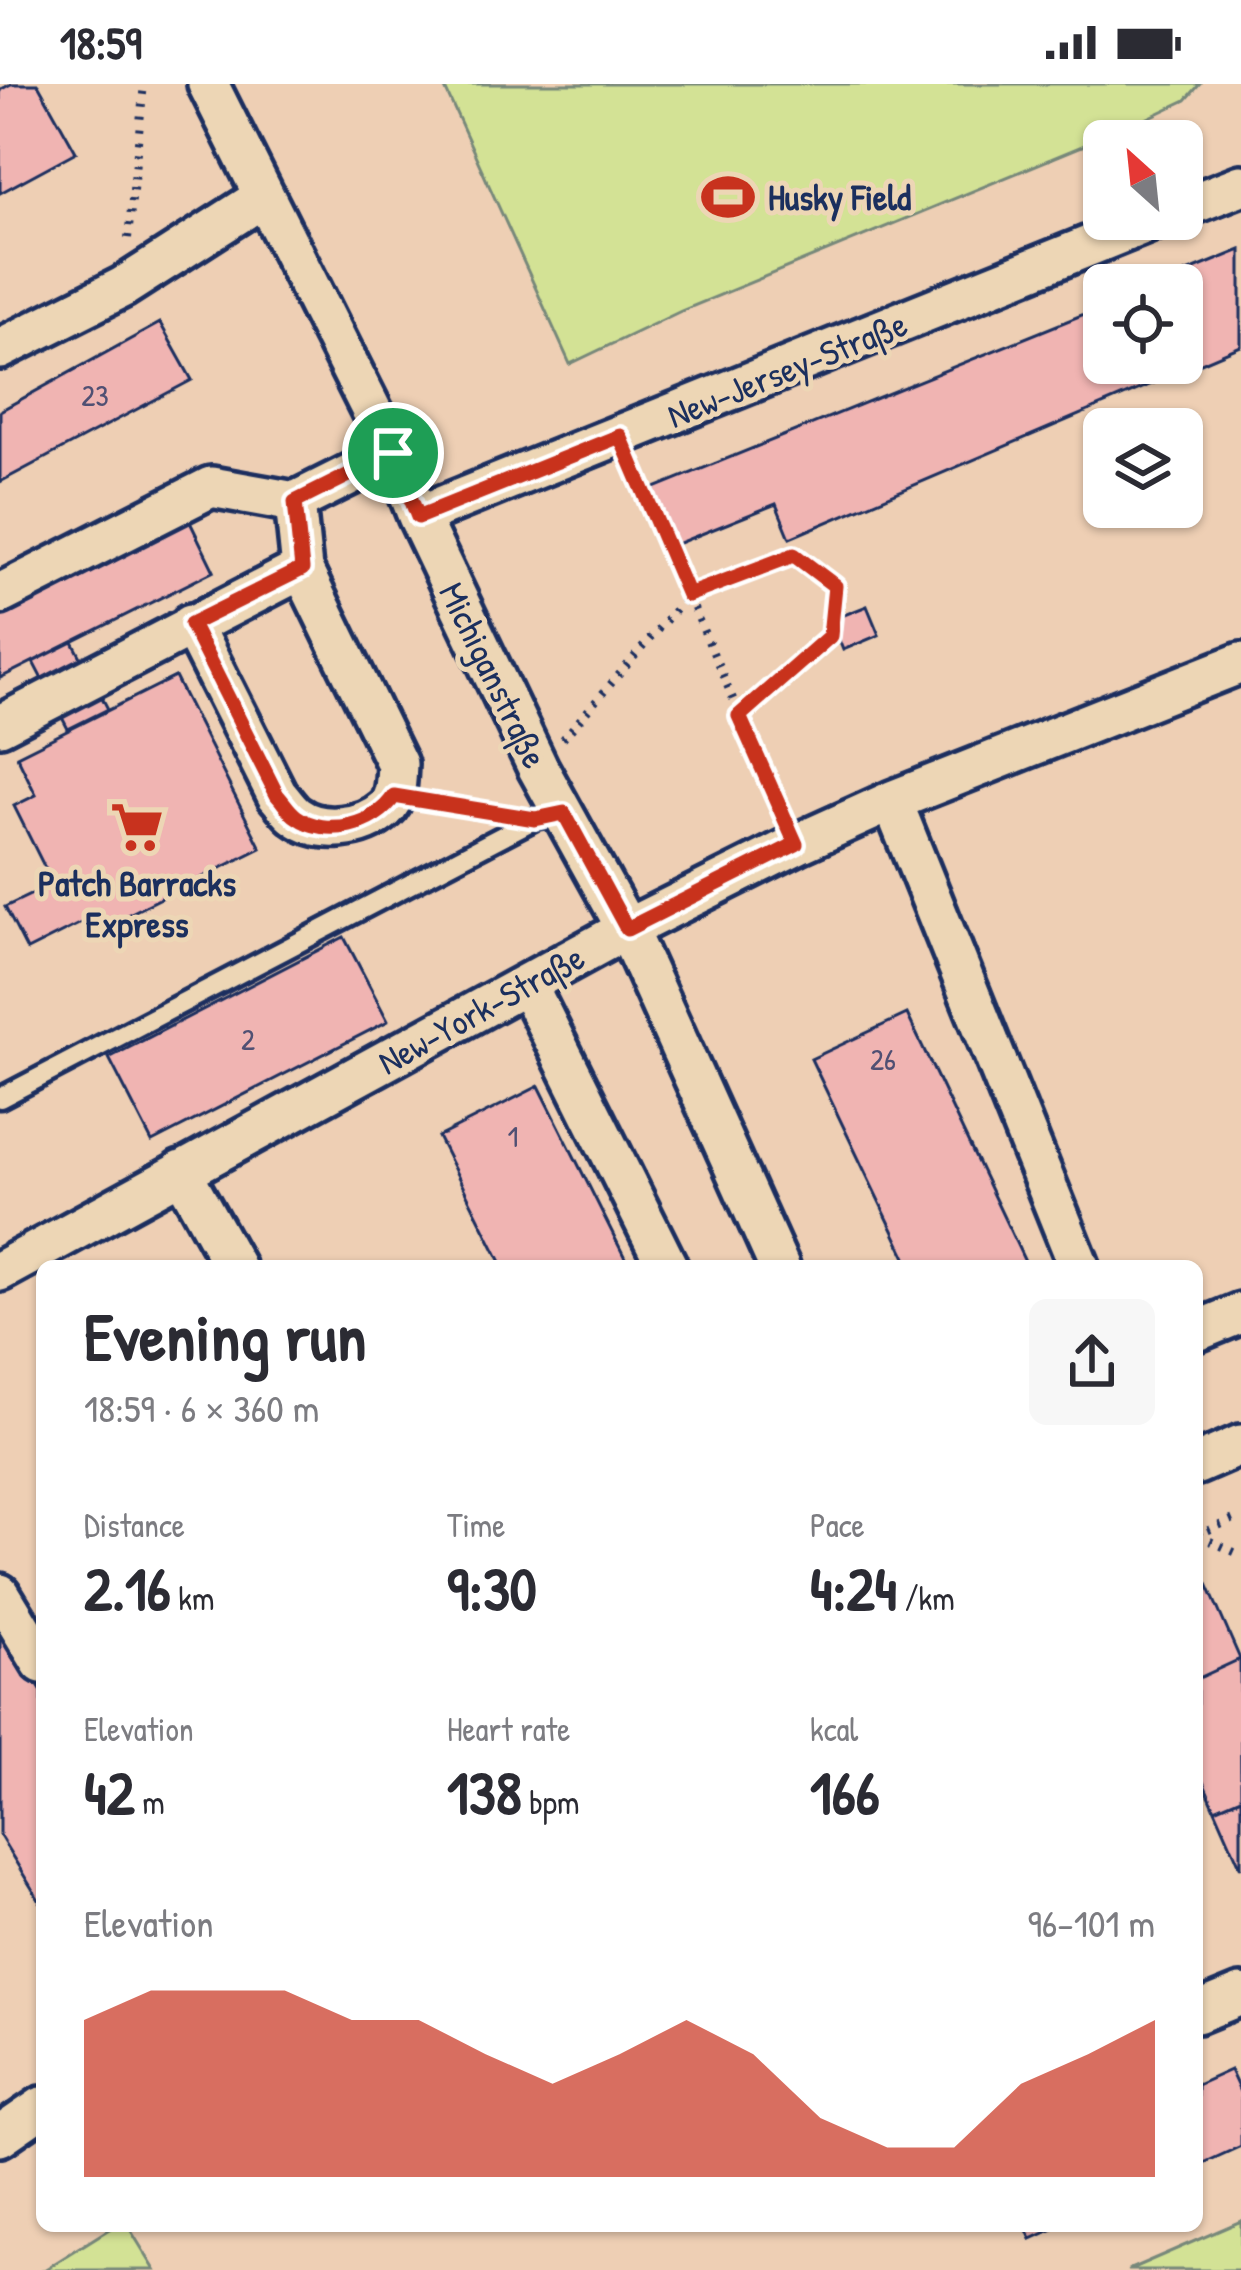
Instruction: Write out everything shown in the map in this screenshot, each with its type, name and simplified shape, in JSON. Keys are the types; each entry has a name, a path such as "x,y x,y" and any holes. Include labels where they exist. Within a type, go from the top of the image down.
{"street":[{"name":"Michiganstraße","path":"208,84 393,453 418,517 538,767 549,816 627,929 776,1260"},
{"path":"1203,199 1241,184"},
{"path":"0,349 123,287 262,198"},
{"name":"New-Jersey-Straße","path":"418,517 1104,240"},
{"path":"0,594 211,487 295,502 393,453"},
{"path":"191,624 277,795 297,818 325,827 357,824 386,809 394,796 397,764 302,569 295,502"},
{"path":"0,725 302,569"},
{"name":"New-York-Straße","path":"0,1271 627,929 796,844 892,801 1241,663"},
{"path":"892,801 1077,1260"},
{"path":"527,985 664,1260"},
{"path":"181,1171 231,1260"},
{"path":"1203,1329 1241,1313"},
{"path":"1203,1461 1241,1444"},
{"path":"0,1594 36,1654"},
{"path":"1203,2011 1241,1995"},
{"path":"0,2136 36,2111"}],"lane":[{"path":"0,1098 549,816"}],"path":[{"path":"123,287 144,84"},
{"path":"620,436 796,844"},
{"path":"538,767 688,595 794,555 835,586 830,636 739,716"},
{"path":"394,796 549,816"},
{"path":"1203,1532 1241,1516"},
{"path":"1203,1538 1241,1556"}],"green space":[{"name":"Husky Field","path":"443,84 1200,84 1186,100 1144,120 1083,120 1083,146 681,311 570,364"},
{"path":"1241,2221 1241,2270 1128,2270"},
{"path":"104,2232 132,2232 155,2270 44,2270"}],"building":[{"path":"11,84 38,84 76,152 0,193 0,90"},
{"path":"1241,250 1241,346 1203,362 1203,265"},
{"path":"1083,315 1083,384 1152,384 1095,408 1083,408 1083,413 790,538 776,504 674,545 652,489"},
{"path":"160,323 192,380 0,482 0,411"},
{"path":"190,522 214,571 0,678 0,617"},
{"path":"867,606 879,635 843,650 831,620"},
{"path":"73,642 108,709 68,729 33,662"},
{"name":"Patch Barracks Express","path":"175,677 261,848 101,928 95,916 27,950 5,907 53,884 14,806 36,795 17,756"},
{"path":"344,937 388,1021 152,1142 109,1058"},
{"path":"907,1014 1024,1260 907,1260 811,1059"},
{"path":"539,1086 626,1260 500,1260 438,1137"},
{"path":"1203,1575 1240,1659 1203,1676"},
{"path":"0,1623 36,1682 36,1895 0,1836"},
{"path":"1240,1659 1241,1798 1215,1809 1203,1782 1203,1676"},
{"path":"1241,1798 1241,1868 1215,1809"},
{"path":"1230,2070 1241,2094 1241,2146 1203,2163 1203,2082"}],"place":[{"name":"Husky Field","path":"728,197"},
{"name":"Patch Barracks Express","path":"137,827"}],"route":[{"path":"620,436 688,595 794,555 835,586 830,636 739,716 796,844 627,929 564,813 535,819 394,796 386,809 357,824 325,827 297,818 277,795 191,624 302,569 295,502 393,453 418,517 620,436"}]}
